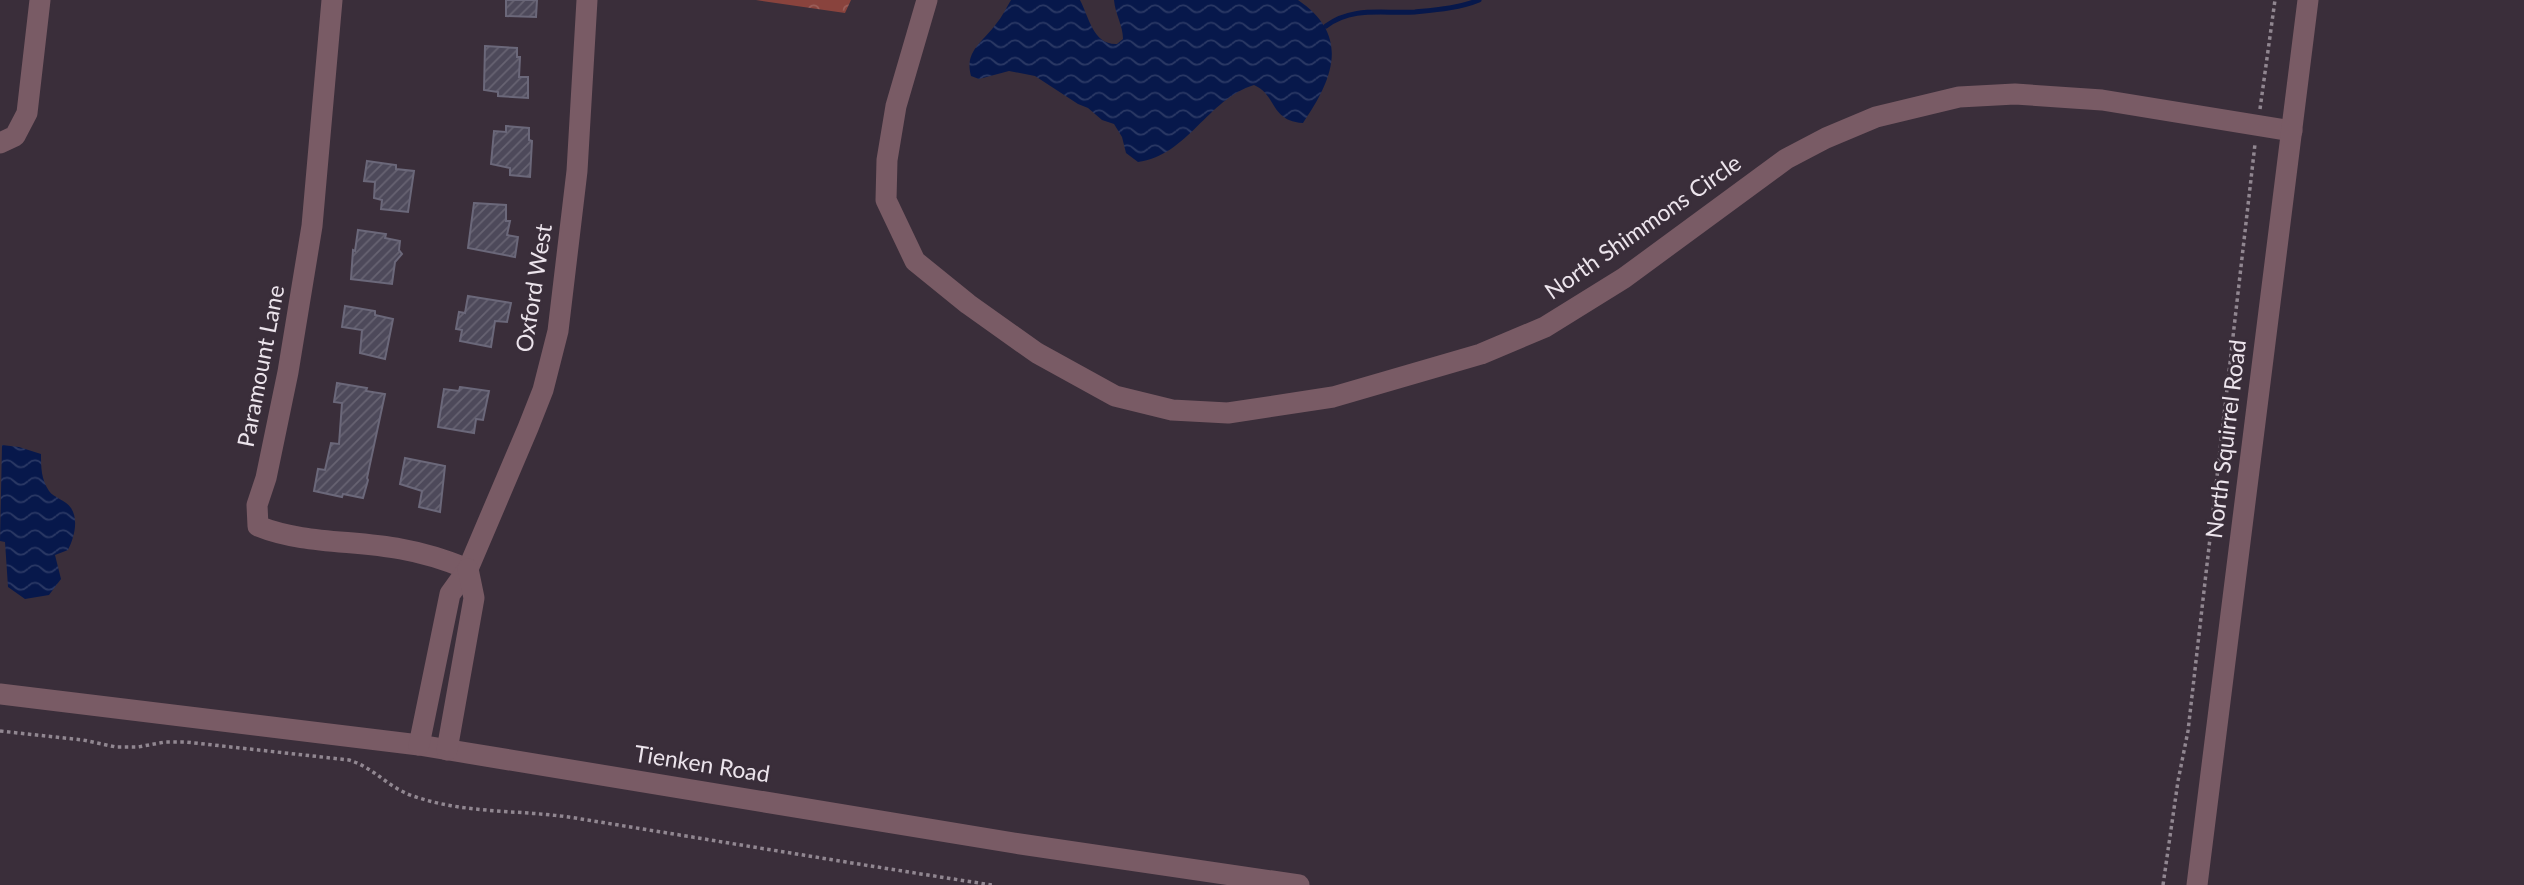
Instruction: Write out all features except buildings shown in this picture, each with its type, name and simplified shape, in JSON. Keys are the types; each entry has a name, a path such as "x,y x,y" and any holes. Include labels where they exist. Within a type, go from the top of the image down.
{"street":[{"path":"8,140 27,113 40,0"},
{"name":"Paramount Lane","path":"332,0 310,240 288,372 266,478 257,505 258,526 278,534 400,549 443,559 468,569"},
{"name":"Oxford West","path":"419,745 450,594 468,569 543,390 558,331 577,171 587,0"},
{"name":"North Shimmons Circle","path":"927,0 896,106 887,160 886,200 915,261 968,304 1037,353 1115,396 1172,410 1228,413 1333,397 1480,354 1545,327 1624,278 1786,159 1825,138 1875,117 1959,97 2015,94 2102,100 2292,131"},
{"name":"North Squirrel Road","path":"2197,885 2308,0"},
{"path":"447,750 474,598 468,569"},
{"name":"Tienken Road","path":"0,694 419,745 1014,843 1299,885"}],"path":[{"path":"2259,111 2275,0"},
{"path":"2164,885 2178,781 2188,731 2256,137"},
{"path":"0,731 83,740 116,747 186,741 349,760 365,765 390,787 413,796 463,808 577,818 992,885"}],"green space":[{"path":"756,0 851,0 845,13"}],"water":[{"path":"1011,0 1080,0 1097,35 1102,40 1117,44 1123,39 1123,34 1114,0 1298,0 1315,14 1325,28 1331,43 1329,74 1314,107 1303,123 1285,118 1267,95 1254,85 1223,102 1170,149 1155,158 1138,162 1126,153 1122,137 1114,124 1102,120 1088,108 1035,76 1009,71 979,79 971,76 972,53"},
{"path":"2,445 41,454 46,486 51,493 69,505 75,518 75,529 68,550 55,555 61,579 49,595 25,599 8,587 5,542 0,541"}],"waterway":[{"path":"1326,26 1358,13 1415,12 1456,7 1479,0"}]}
